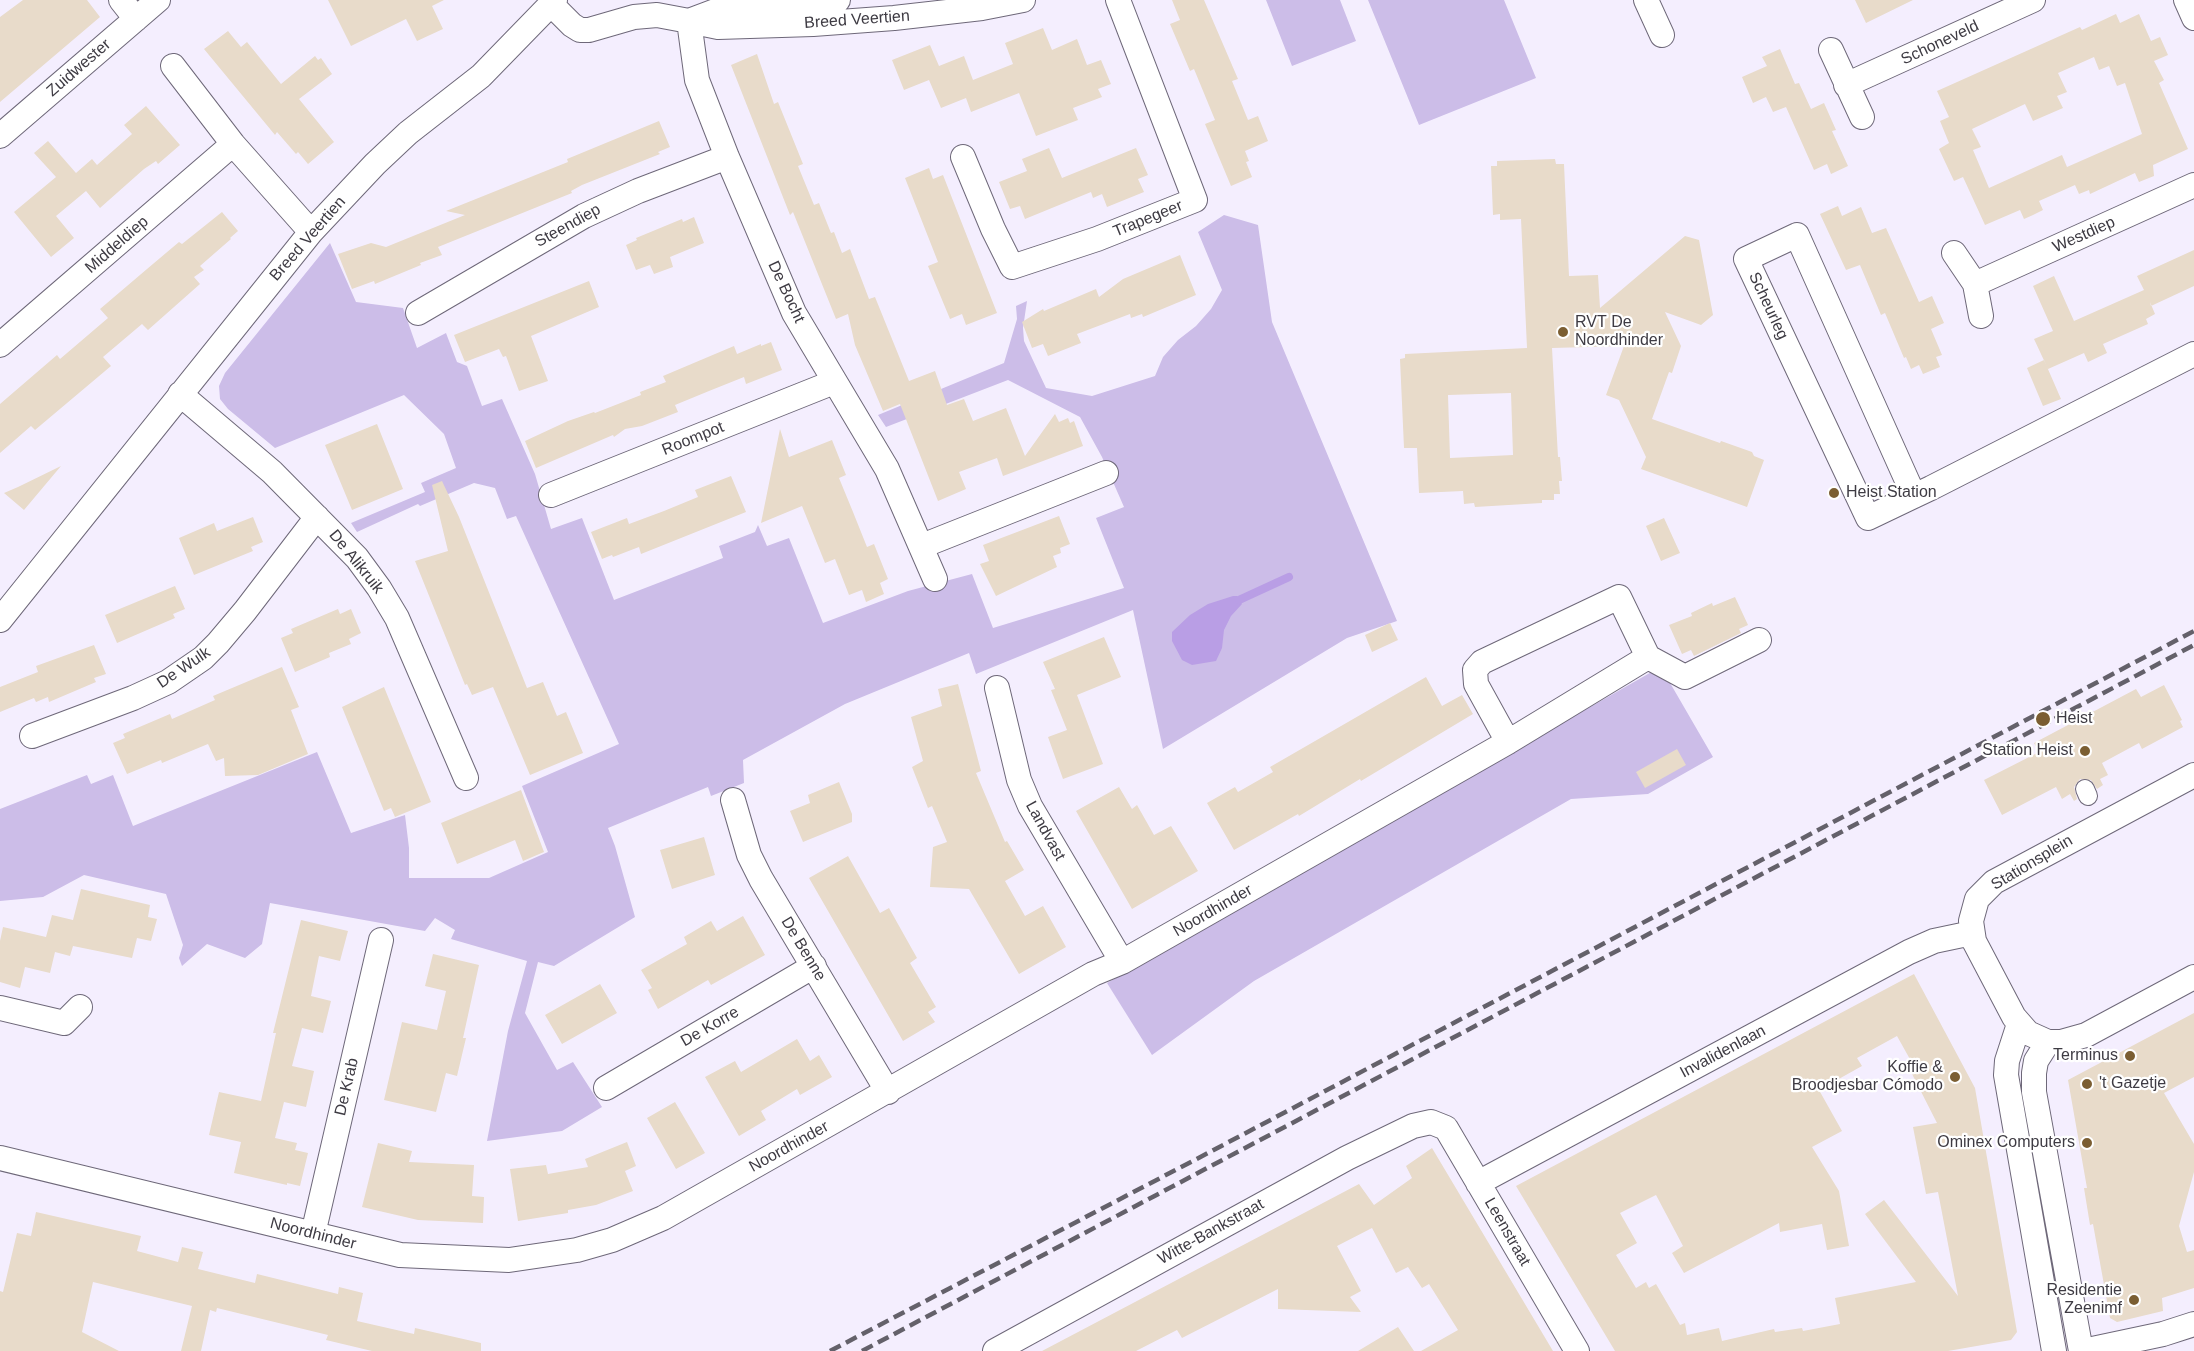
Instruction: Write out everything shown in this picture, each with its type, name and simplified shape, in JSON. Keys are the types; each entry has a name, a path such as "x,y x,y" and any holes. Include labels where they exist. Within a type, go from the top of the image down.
{"street":[{"path":"121,0 136,19"},
{"name":"Zuidwester","path":"0,136 159,0"},
{"name":"Breed Veertien","path":"690,21 717,10 838,0"},
{"name":"Breed Veertien","path":"0,620 311,232 375,164 408,133 481,75 554,2 572,25 580,30 589,30 634,17 657,15 718,27 813,24 982,8 1023,0"},
{"name":"Trapegeer","path":"963,157 993,229 1012,267 1096,240 1195,200 1118,0"},
{"path":"1647,0 1662,35"},
{"name":"Schoneveld","path":"1846,85 2033,0"},
{"path":"2186,0 2194,18"},
{"name":"De Bocht","path":"690,21 697,80 727,157 794,313 887,470 935,579"},
{"path":"1831,50 1862,117"},
{"path":"173,66 233,144 311,232"},
{"name":"Middeldiep","path":"0,345 233,144"},
{"name":"Steendiep","path":"418,313 584,216 638,191 727,157"},
{"name":"Westdiep","path":"1974,284 2194,185"},
{"name":"Scheurleg","path":"1914,496 1797,236 1746,259 1868,518 1914,496 2194,354"},
{"path":"1954,253 1974,284 1981,316"},
{"name":"Roompot","path":"551,495 834,382"},
{"name":"De Alikruik","path":"180,394 272,472 357,558 397,618 466,778"},
{"path":"922,546 1107,473"},
{"name":"De Wulk","path":"32,736 133,698 168,682 203,658 218,644 245,611 317,517"},
{"path":"1508,742 1476,684 1475,670 1482,662 1618,597 1648,657 1685,677 1759,640"},
{"name":"Noordhinder","path":"0,1158 400,1255 509,1260 576,1250 612,1240 663,1218 1093,974 1122,962 1508,742 1648,657"},
{"name":"Landvast","path":"997,688 1019,780 1030,806 1122,962"},
{"name":"Stationsplein","path":"1972,933 1971,921 1977,899 1994,882 2194,775"},
{"name":"De Benne","path":"734,800 749,855 761,879 888,1092"},
{"path":"1972,933 1983,959 2019,1024 2028,1033 2048,1042 2072,1040 2086,1035 2194,977"},
{"name":"Invalidenlaan","path":"1478,1183 1909,952 1934,941 1972,933"},
{"name":"De Krab","path":"313,1234 381,940"},
{"name":"De Korre","path":"606,1088 814,966"},
{"path":"0,1008 64,1023 80,1007"},
{"path":"2019,1024 2007,1061 2006,1075 2054,1351"},
{"path":"2048,1042 2036,1061 2034,1092 2082,1351 2163,1334 2194,1324"},
{"name":"Leenstraat","path":"1431,1122 1446,1128 1577,1351"},
{"name":"Witte-Bankstraat","path":"1000,1350 1347,1158 1413,1126 1431,1122"}],"shaded area":[{"path":"1266,0 1340,0 1356,41 1292,66"},
{"path":"1368,0 1504,0 1536,78 1419,125"},
{"path":"1224,215 1258,225 1272,322 1397,621 1347,638 1163,749 1133,610 976,674 969,653 845,704 743,760 744,783 711,796 708,787 608,828 635,917 554,966 538,962 525,1013 557,1070 573,1062 602,1107 562,1131 487,1141 508,1031 527,961 451,939 455,930 435,918 425,931 270,903 262,944 245,958 207,944 182,966 179,958 183,945 166,894 84,875 43,897 0,901 0,809 87,775 91,784 113,775 133,826 317,752 351,833 405,815 409,848 409,878 489,878 548,852 522,786 619,744 516,516 507,519 495,488 474,483 420,506 418,504 357,532 351,523 425,492 421,483 456,468 444,434 404,395 275,448 228,409 220,399 219,386 225,373 330,243 356,302 403,308 417,348 446,333 457,362 467,366 482,406 502,399 535,474 551,529 582,518 614,600 723,558 719,546 755,532 758,525 767,546 789,538 823,623 908,591 972,574 993,628 1124,588 1096,518 1124,507 1102,457 1080,417 1008,380 886,427 878,415 1004,363 1017,319 1016,306 1027,301 1023,328 1024,341 1046,388 1092,396 1155,376 1163,357 1211,309 1222,290 1198,232"},
{"path":"1237,596 1242,604 1231,616 1224,630 1222,648 1216,661 1192,665 1182,660 1172,641 1172,632 1190,615 1208,604"},
{"path":"1655,670 1666,676 1713,757 1648,794 1571,799 1254,981 1152,1055 1107,983"}],"building":[{"path":"23,0 87,0 100,17 0,102 0,17"},
{"path":"328,0 444,0 432,6 443,29 417,41 406,19 351,46"},
{"path":"1172,0 1204,0 1238,79 1232,81 1248,120 1258,116 1268,141 1245,151 1249,161 1246,162 1252,177 1231,186 1205,124 1215,120 1194,69 1190,71 1170,24 1180,20"},
{"path":"1855,0 1913,0 1866,23"},
{"path":"2116,14 2120,23 2139,14 2151,41 2160,37 2168,55 2154,61 2164,80 2159,83 2188,149 2153,165 2154,176 2139,182 2135,173 2090,194 2089,190 2079,194 2075,185 2039,201 2043,210 2024,219 2020,210 1985,225 1963,177 1954,181 1939,149 1949,143 1940,121 1949,117 1937,91 2080,27 2082,30","holes":["2094,57 2099,70 2109,66 2117,86 2125,83 2142,134 2067,167 2062,155 1989,188 1973,150 1981,147 1972,129 2025,104 2033,121 2063,108 2057,96 2067,92 2058,73"]},
{"path":"1043,28 1052,50 1077,39 1087,65 1101,60 1111,84 1098,89 1102,97 1073,108 1078,120 1036,136 1019,93 971,112 966,98 941,108 929,80 904,90 892,60 930,45 939,66 964,56 973,80 1013,64 1005,43"},
{"path":"228,31 241,47 247,42 281,84 315,56 318,60 321,58 332,74 299,99 334,142 308,164 277,132 275,135 204,49"},
{"path":"1780,49 1795,84 1799,83 1811,109 1824,103 1836,130 1832,131 1848,166 1831,174 1827,164 1814,170 1786,107 1773,112 1766,97 1753,103 1742,77 1767,66 1762,57"},
{"path":"757,54 774,104 778,102 803,164 798,166 814,205 819,203 842,253 850,249 869,299 875,297 909,381 935,371 947,405 964,399 973,421 1006,408 1025,456 1055,414 1059,422 1068,418 1070,423 1074,421 1083,446 1003,476 997,458 959,472 966,489 938,501 900,404 883,411 855,345 848,314 836,319 793,212 790,215 731,65"},
{"path":"146,106 180,145 158,164 156,161 144,169 100,208 86,191 56,216 74,238 51,257 14,212 56,177 34,153 48,141 76,173 92,159 97,165 132,134 124,125"},
{"path":"659,121 670,147 658,152 660,154 582,185 571,191 572,193 438,247 442,255 420,263 421,265 375,284 374,281 352,289 338,254 371,243 386,247 465,215 446,211 568,162 567,159"},
{"path":"1049,148 1062,178 1136,148 1148,175 1138,179 1144,192 1107,207 1102,194 1093,198 1091,192 1025,219 1020,206 1010,209 999,182 1027,171 1022,159"},
{"name":"RVT De Noordhinder","path":"1555,159 1556,164 1564,164 1569,276 1598,275 1600,308 1685,236 1699,240 1713,315 1701,325 1665,312 1681,346 1652,419 1752,452 1754,456 1764,460 1747,507 1641,469 1646,457 1619,400 1606,395 1624,346 1552,348 1558,457 1560,457 1562,481 1559,481 1560,494 1554,494 1554,500 1542,500 1542,503 1475,507 1474,503 1464,504 1463,491 1419,493 1417,448 1404,448 1400,359 1405,358 1405,354 1527,348 1521,219 1500,220 1500,214 1493,215 1491,166 1497,166 1497,161","holes":["1511,393 1513,455 1450,458 1448,395"]},
{"path":"929,168 933,179 943,175 997,313 966,325 962,314 950,319 928,266 938,262 905,178"},
{"path":"1838,206 1842,216 1861,207 1872,233 1886,228 1919,302 1932,296 1944,323 1931,329 1942,355 1936,357 1940,367 1923,374 1919,365 1911,369 1885,313 1881,315 1860,265 1846,270 1820,214"},
{"path":"222,212 238,231 200,266 204,270 194,277 200,284 148,330 142,324 103,357 111,366 35,430 31,426 0,453 0,404 57,355 60,359 108,318 100,309 179,242 182,244"},
{"path":"694,217 704,243 670,257 673,267 654,274 650,265 636,270 626,245 637,240 636,238 682,219 683,222"},
{"path":"2194,250 2194,286 2152,306 2155,314 2146,319 2148,324 2103,344 2107,353 2088,362 2084,353 2048,369 2034,339 2053,331 2033,286 2054,276 2074,321 2144,290 2137,276"},
{"path":"1180,255 1196,295 1143,317 1142,314 1131,318 1130,314 1077,334 1081,343 1048,356 1043,344 1032,348 1022,322 1043,309 1044,311 1096,289 1099,297 1123,279"},
{"path":"589,281 599,307 531,336 548,381 519,391 506,356 503,357 499,349 465,362 454,335"},
{"path":"771,342 782,370 746,384 744,377 675,405 678,412 642,426 625,429 614,437 613,435 536,468 525,441 568,421 641,395 640,392 666,382 663,376 734,346 737,354"},
{"path":"2044,360 2061,399 2043,406 2027,368"},
{"path":"377,424 403,489 352,510 325,445"},
{"path":"780,429 789,457 832,440 846,475 839,478 867,547 874,544 888,579 880,583 884,594 866,602 862,590 849,595 835,559 825,563 802,506 761,523"},
{"path":"61,466 24,510 4,493 18,487"},
{"path":"731,476 746,512 641,554 639,547 602,559 591,532 627,518 629,524 664,511 698,497 695,490"},
{"path":"442,481 459,517 527,688 543,682 557,716 566,712 583,753 530,775 493,687 472,695 467,684 465,685 415,561 448,551 432,485"},
{"path":"1059,516 1070,544 1060,548 1061,553 1053,556 1057,567 996,596 980,564 989,561 983,545"},
{"path":"253,517 263,542 251,547 253,551 194,575 179,538 214,523 217,531"},
{"path":"1664,518 1680,553 1661,561 1646,526"},
{"path":"175,586 185,609 173,614 175,618 117,643 105,615"},
{"path":"1735,597 1748,625 1739,629 1741,633 1694,656 1691,650 1682,654 1669,625 1692,616 1691,613 1712,603 1713,606"},
{"path":"338,609 340,614 351,609 361,633 349,639 351,644 329,653 330,657 295,672 281,638 293,633 291,629"},
{"path":"1390,623 1398,640 1372,652 1365,635"},
{"path":"1104,637 1121,677 1077,695 1103,764 1063,779 1048,737 1067,730 1051,690 1055,689 1043,662"},
{"path":"94,645 106,674 94,678 96,682 49,702 48,697 36,702 34,698 0,712 0,687 38,672 36,666"},
{"path":"282,667 299,707 291,710 308,754 258,775 225,776 224,758 216,761 208,744 162,763 161,760 127,774 113,743 125,738 123,734 170,714 172,719 215,700 213,696"},
{"path":"1426,677 1442,706 1462,695 1473,714 1361,781 1360,779 1299,816 1298,814 1234,850 1207,803 1235,787 1238,792 1273,772 1270,767"},
{"path":"958,684 981,771 976,773 1005,842 1007,841 1024,870 1005,881 1025,916 1043,906 1066,947 1019,974 969,889 930,887 933,847 947,842 932,806 928,808 912,767 923,761 911,717 942,706 938,689"},
{"name":"Station Heist","path":"2164,685 2182,720 2180,721 2183,727 2142,749 2139,743 2102,763 2108,775 2100,779 2103,785 2097,789 2091,780 2080,779 2074,787 2077,799 2074,801 2070,794 2062,799 2056,787 2002,815 1984,780 2039,752 2034,743 2136,689 2141,697"},
{"path":"384,687 431,802 395,817 391,808 384,811 342,707"},
{"path":"1677,749 1686,765 1645,788 1636,772"},
{"path":"839,782 852,814 852,822 803,842 790,811 810,803 808,795"},
{"path":"1119,787 1132,809 1137,805 1154,835 1171,826 1198,871 1132,909 1076,811"},
{"path":"521,790 544,852 523,861 515,840 457,864 441,823"},
{"path":"704,837 715,875 672,889 660,850"},
{"path":"848,856 880,913 889,908 917,958 910,963 936,1007 928,1012 935,1022 903,1041 809,878"},
{"path":"81,889 150,905 148,917 157,919 151,941 137,938 132,958 73,946 70,956 55,952 50,973 25,967 20,988 0,982 0,941 3,927 46,937 52,915 73,920"},
{"path":"743,916 765,955 711,985 708,980 658,1009 648,990 652,988 641,970 687,944 684,937 711,921 717,931"},
{"path":"301,920 348,931 340,961 319,956 311,996 331,1001 323,1033 302,1028 292,1066 314,1071 306,1107 284,1102 275,1138 297,1143 295,1150 308,1153 300,1186 234,1173 241,1142 209,1135 219,1092 261,1101 276,1033 273,1033"},
{"path":"433,954 479,965 457,1076 446,1073 436,1112 384,1100 402,1022 437,1030 446,991 425,986"},
{"path":"1914,974 1975,1088 2017,1332 2011,1340 1948,1351 1615,1351 1516,1186","holes":["1897,1036 1916,1070 1911,1072 1937,1123 1913,1127 1926,1194 1938,1192 1958,1296 1884,1200 1865,1214 1916,1282 1835,1298 1840,1324 1803,1331 1802,1328 1775,1332 1774,1329 1722,1341 1719,1328 1687,1335 1685,1323 1680,1325 1656,1284 1649,1288 1646,1282 1636,1288 1616,1255 1637,1243 1620,1213 1656,1195 1683,1246 1672,1253 1684,1273 1779,1223 1780,1232 1822,1224 1827,1250 1849,1246 1839,1191 1812,1147 1842,1131 1819,1090 1862,1066 1857,1058"]},
{"path":"600,984 617,1013 562,1044 545,1015"},
{"path":"2194,1013 2194,1077 2164,1093 2194,1144 2194,1172 2179,1226 2187,1252 2194,1250 2194,1288 2162,1298 2163,1311 2117,1322 2110,1318 2093,1224 2090,1225 2084,1188 2087,1188 2068,1080"},
{"path":"797,1039 810,1061 819,1055 832,1077 800,1095 797,1089 761,1111 766,1120 739,1136 705,1077 735,1061 741,1072"},
{"path":"675,1102 705,1153 676,1169 647,1118"},
{"path":"627,1142 636,1166 625,1171 633,1191 596,1205 568,1210 568,1213 518,1221 510,1169 546,1165 548,1174 588,1167 585,1159"},
{"path":"378,1143 412,1151 409,1162 474,1165 472,1196 484,1197 483,1223 418,1220 362,1207"},
{"path":"1432,1148 1553,1351 1421,1351 1458,1330 1429,1284 1422,1288 1408,1267 1396,1273 1372,1228 1337,1246 1361,1291 1350,1297 1361,1312 1278,1309 1278,1289 1182,1338 1177,1330 1136,1351 1042,1351 1359,1184 1374,1205 1412,1178 1406,1166"},
{"path":"36,1212 141,1236 137,1251 178,1262 182,1247 203,1252 198,1269 255,1283 257,1274 338,1294 339,1287 363,1293 357,1321 414,1334 415,1328 481,1343 481,1351 372,1351 326,1340 328,1335 217,1308 216,1312 210,1310 201,1351 181,1351 192,1306 93,1282 82,1332 119,1351 0,1351 0,1291 3,1292 17,1233 31,1236"},
{"path":"1398,1327 1414,1351 1358,1351"}],"waterway":[{"path":"1239,600 1289,577"}],"railway":[{"path":"830,1351 2194,631"},
{"path":"862,1351 2194,645"}],"place":[{"name":"RVT De Noordhinder","path":"1563,332"},
{"name":"Heist Station","path":"1834,493"},
{"name":"Heist","path":"2043,719"},
{"name":"Station Heist","path":"2085,751"},
{"name":"Terminus","path":"2130,1056"},
{"name":"Koffie & Broodjesbar Cómodo","path":"1955,1077"},
{"name":"'t Gazetje","path":"2087,1084"},
{"name":"Ominex Computers","path":"2087,1143"},
{"name":"Residentie Zeenimf","path":"2134,1300"}]}
